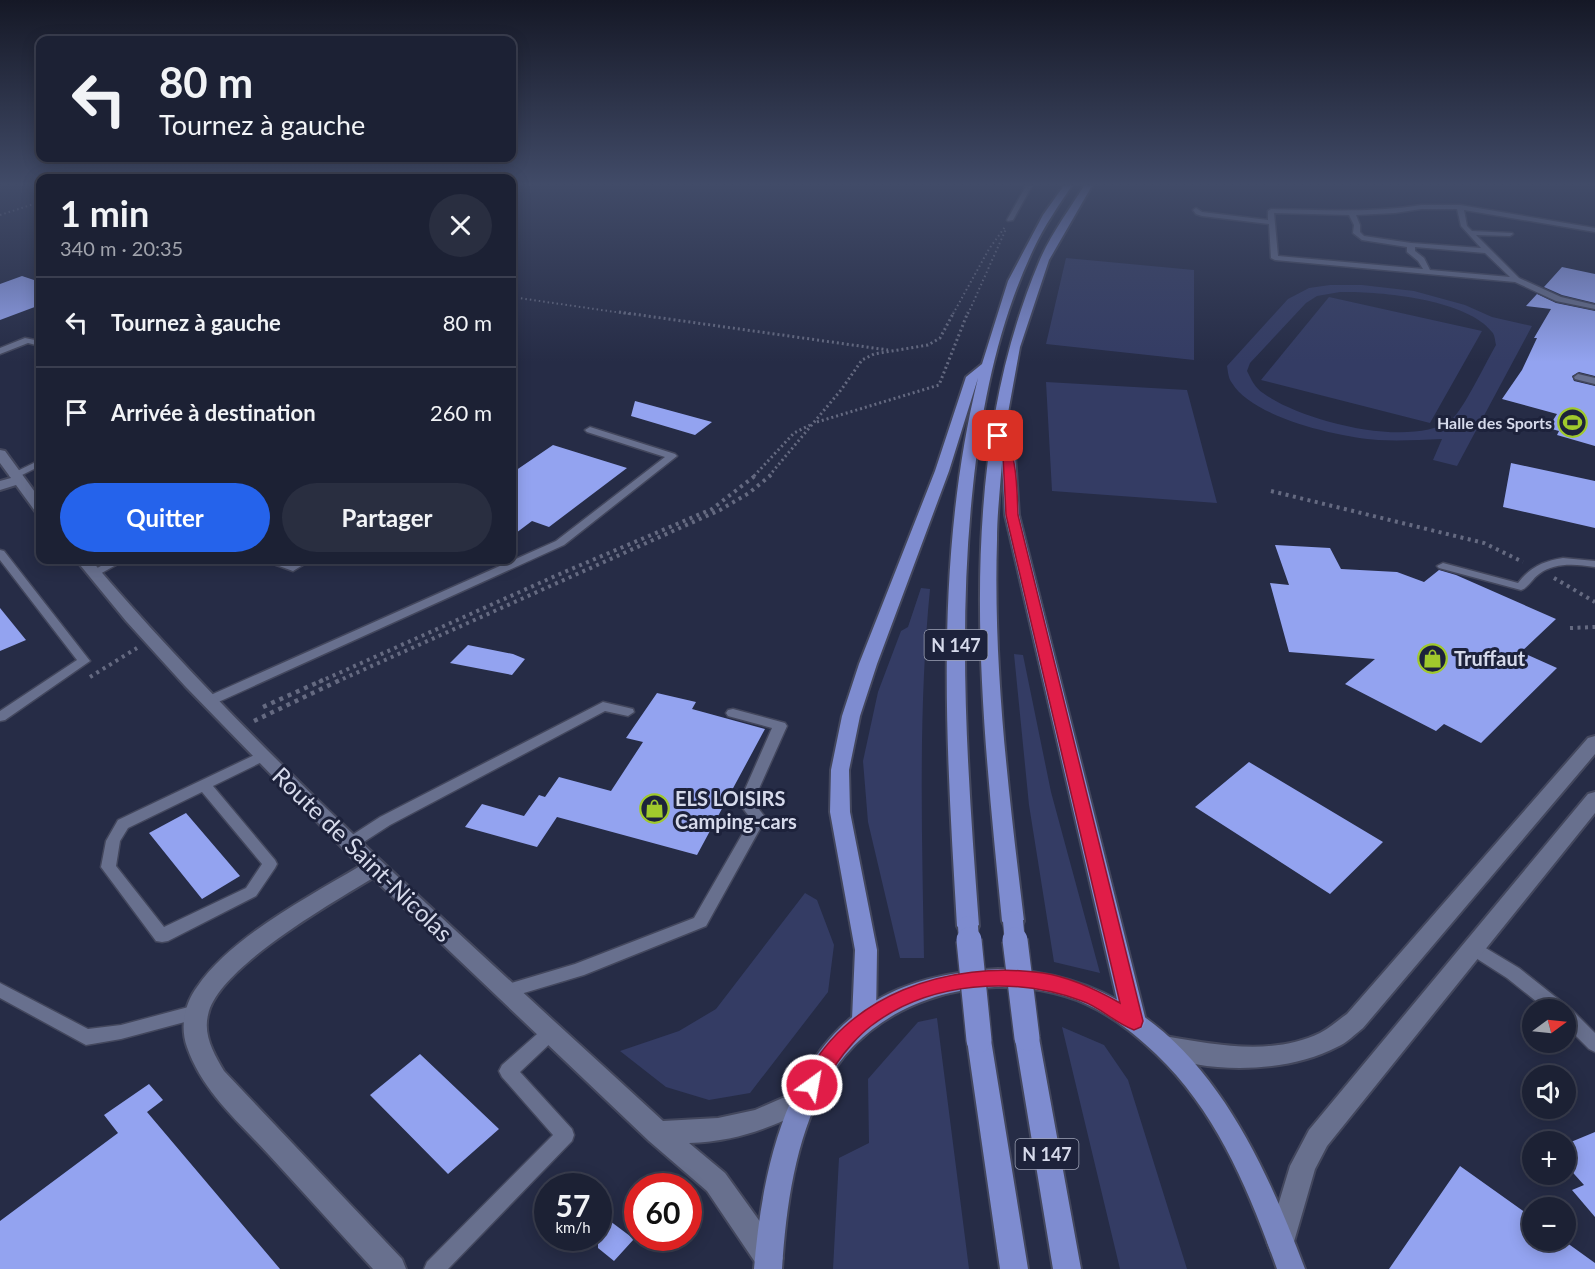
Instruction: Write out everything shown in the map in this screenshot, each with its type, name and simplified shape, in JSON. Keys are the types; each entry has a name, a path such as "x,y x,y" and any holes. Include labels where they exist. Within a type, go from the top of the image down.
{"highway":[{"name":"N 147","path":"1014,1269 979,1040 968,926 957,750 956,605 963,508 976,416 986,366 999,320 1032,243"},
{"name":"N 147","path":"1053,243 1035,286 1018,336 998,436 993,490 988,605 995,754 1013,921 1027,1038 1067,1269"},
{"path":"864,1020 866,950 840,812 840,770 851,716 868,664 942,471 972,378 986,366"},
{"path":"998,436 1008,456 1012,515 1134,1021"}],"main road":[{"path":"768,1264 782,1169 803,1100 830,1056 864,1020 904,997 944,984 994,978 1045,981 1090,995 1134,1021 1165,1047 1193,1076 1217,1108 1249,1168 1291,1269"}],"street":[{"path":"0,454 36,503"},
{"path":"0,486 16,478"},
{"name":"Route de Saint-Nicolas","path":"89,566 132,618 209,701 374,867 658,1133 716,1182 768,1264"},
{"path":"1165,1047 1221,1057 1258,1058 1300,1051 1330,1039 1355,1021 1595,742"},
{"path":"1281,1242 1303,1166 1318,1138 1595,799"},
{"path":"374,867 241,955 212,982 196,1012 196,1044 215,1079 392,1269"},
{"path":"658,1133 718,1130 758,1121 803,1100"}],"lane":[{"path":"1274,243 1275,258 1516,280 1559,299 1595,307"},
{"path":"1400,243 1487,250"},
{"path":"1481,243 1516,280"},
{"path":"1411,245 1411,252 1421,260 1428,272"},
{"path":"0,351 28,340 36,343"},
{"path":"1578,377 1595,381"},
{"path":"516,563 560,543 672,456 590,430"},
{"path":"16,478 36,466"},
{"path":"0,553 84,661 0,717"},
{"path":"1443,566 1521,587 1536,569 1546,564 1576,561 1595,564"},
{"path":"282,564 293,568 299,564"},
{"path":"209,701 513,564"},
{"path":"351,843 385,821 603,706 628,712"},
{"path":"507,992 578,970 700,922 759,818 746,803 780,726 733,713"},
{"path":"203,784 270,864 251,892 162,936 108,867 113,841 123,824 203,784 263,756"},
{"path":"1474,948 1513,973 1546,999"},
{"path":"0,990 86,1037 121,1032 196,1012"},
{"path":"1576,1025 1595,1044"},
{"path":"434,1269 566,1135 508,1071 551,1032"}],"path":[{"path":"238,731 271,711 720,510 749,493 773,473 862,360 874,354 928,345 940,338 993,243"},
{"path":"263,707 562,573 712,509 758,473 794,434 813,424 826,418 939,385 976,293 999,243"},
{"path":"516,298 891,351"},
{"path":"1271,490 1484,543"},
{"path":"1570,628 1595,627"}],"shaded area":[{"path":"1066,258 1194,270 1194,360 1046,344"},
{"path":"1330,285 1362,285 1414,291 1465,305 1492,317 1532,326 1457,466 1433,460 1442,439 1378,440 1320,430 1277,416 1258,406 1232,383 1227,366 1288,299 1309,288","holes":["1357,292 1421,299 1443,305 1480,321 1493,333 1496,345 1468,396 1451,420 1433,428 1410,432 1384,432 1356,428 1303,413 1280,403 1255,386 1247,371 1250,363 1306,303 1317,296"]},
{"path":"1329,297 1482,331 1430,423 1261,380"},
{"path":"1046,382 1187,390 1217,503 1052,491"},
{"path":"921,588 930,589 922,727 924,958 900,958 868,822 863,761 878,692 901,631 908,627"},
{"path":"1014,654 1023,655 1051,792 1100,973 1054,962 1029,805"},
{"path":"805,893 817,900 834,945 828,992 750,1093 709,1100 666,1087 620,1051 679,1031 716,1009"},
{"path":"937,1018 969,1269 833,1269 839,1158 869,1143 868,1079 918,1022"},
{"path":"1062,1027 1104,1045 1128,1080 1187,1269 1120,1269"}],"building":[{"path":"1562,267 1595,274 1595,303 1562,295 1544,287"},
{"path":"22,276 36,281 36,306 0,320 0,284"},
{"path":"1537,294 1556,303 1595,311 1595,376 1579,372 1572,376 1574,381 1595,386 1595,446 1557,435 1559,431 1548,428 1557,414 1502,399 1522,370 1537,338 1534,338 1551,309 1526,306"},
{"path":"635,401 712,422 695,435 631,416"},
{"path":"553,445 627,468 549,527 532,521 516,533 516,470"},
{"path":"1511,463 1595,481 1595,528 1503,507"},
{"path":"1275,545 1330,548 1341,569 1397,572 1424,582 1439,570 1456,575 1556,619 1521,652 1557,668 1481,743 1444,724 1436,731 1345,684 1375,659 1289,652 1270,583 1289,585"},
{"path":"0,608 26,640 0,651"},
{"path":"468,645 513,654 525,659 512,675 450,663"},
{"path":"657,693 696,702 692,709 765,729 697,855 557,817 537,847 465,827 482,804 524,816 539,795 545,797 559,777 611,791 643,742 626,738"},
{"path":"1249,762 1383,842 1330,894 1195,807"},
{"path":"186,813 240,876 202,899 149,833"},
{"path":"420,1054 499,1129 448,1174 370,1095"},
{"path":"149,1084 163,1100 147,1112 280,1269 0,1269 0,1221 118,1133 104,1115"},
{"path":"1595,1132 1595,1217 1572,1190 1584,1185 1576,1176 1576,1140"},
{"path":"1460,1166 1522,1210 1522,1251 1576,1249 1595,1263 1595,1269 1389,1269"},
{"path":"612,1222 624,1232 624,1250 614,1261 602,1251 612,1251"}],"place":[{"name":"Halle des Sports","path":"1573,422"},
{"name":"Truffaut","path":"1433,658"},
{"name":"ELS LOISIRS Camping-cars","path":"654,809"}],"route":[{"path":"812,1085 830,1056 864,1020 904,997 944,984 994,978 1045,981 1090,995 1134,1021 1012,515 1008,456 998,436"}]}
